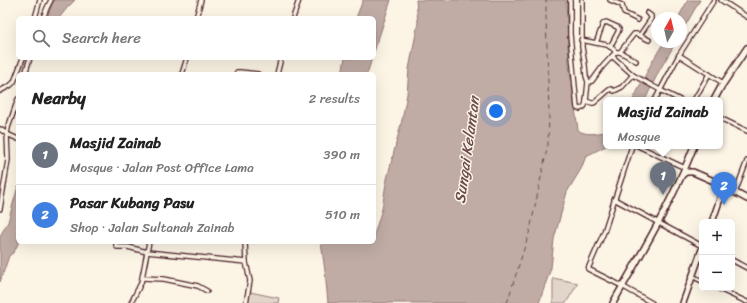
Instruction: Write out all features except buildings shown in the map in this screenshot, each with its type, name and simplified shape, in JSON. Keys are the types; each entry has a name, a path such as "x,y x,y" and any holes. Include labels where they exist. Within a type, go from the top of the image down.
{"main road":[{"path":"716,97 723,83 744,57 747,48"},
{"path":"613,303 658,223 682,175 693,149"},
{"path":"690,157 690,165 693,172"},
{"path":"682,175 686,172 693,172 716,182 747,199"},
{"path":"713,219 721,195 720,188 716,182"},
{"path":"721,195 725,191 733,192"},
{"path":"683,303 700,255"}],"street":[{"path":"36,16 40,0"},
{"path":"45,16 51,0"},
{"path":"197,16 201,0"},
{"path":"293,16 298,0"},
{"path":"570,0 570,34 577,108 580,109 584,108 586,103 588,82 581,40 582,0"},
{"path":"610,0 622,5 624,13 638,20"},
{"path":"656,97 679,55 714,0"},
{"path":"721,0 747,17"},
{"path":"640,35 651,19 651,16 647,13"},
{"path":"596,43 603,24 606,22 617,27 618,29 618,32 610,47"},
{"path":"588,82 592,81 603,66 634,34 636,33 649,40"},
{"path":"581,40 610,47 636,61"},
{"path":"679,55 723,83"},
{"path":"612,56 635,76 674,97"},
{"path":"18,72 22,60"},
{"path":"26,72 29,60"},
{"path":"183,72 186,60"},
{"path":"278,72 280,60"},
{"path":"696,97 709,74"},
{"path":"586,101 594,103 609,90 611,89 614,91 622,87 635,76"},
{"path":"0,91 11,85 16,77"},
{"path":"0,209 8,160 7,134 16,105"},
{"path":"723,119 747,130"},
{"path":"0,129 16,138"},
{"path":"631,149 604,232 588,269 652,303"},
{"path":"644,149 685,168"},
{"path":"733,192 747,161"},
{"path":"614,200 699,246"},
{"path":"116,244 117,247 128,247 147,252 246,262"},
{"path":"131,303 140,288 143,278 149,244"},
{"path":"245,244 246,262 250,281 246,303"},
{"path":"735,262 747,268"},
{"path":"692,276 699,280"},
{"path":"143,278 164,279 198,286 207,292"},
{"path":"723,291 747,302"}],"shaded area":[{"path":"553,278 578,283 566,303 553,303"},
{"path":"250,292 279,298 278,303 248,303"}],"water":[{"path":"55,0 75,0 61,16 48,16"},
{"path":"363,0 391,0 376,46 376,16 357,16"},
{"name":"Sungai Kelantan","path":"416,0 566,0 569,65 578,130 588,134 603,132 603,148 586,156 581,169 567,192 554,239 551,268 539,303 328,303 321,244 376,244 376,228 382,209 386,183 402,120 407,94 409,69 418,23"},
{"path":"688,0 700,0 687,23 687,12 681,12"},
{"path":"660,48 672,48 646,97 634,97"},
{"path":"345,60 371,60 368,72 342,72"},
{"path":"16,193 16,244 18,244 14,252 9,256 0,282 0,236 8,222"}],"ferry route":[{"path":"507,303 530,230 548,144 549,115 546,0"}],"place":[{"name":"Masjid Zainab","path":"663,195"},
{"name":"Pasar Kubang Pasu","path":"724,205"}]}
